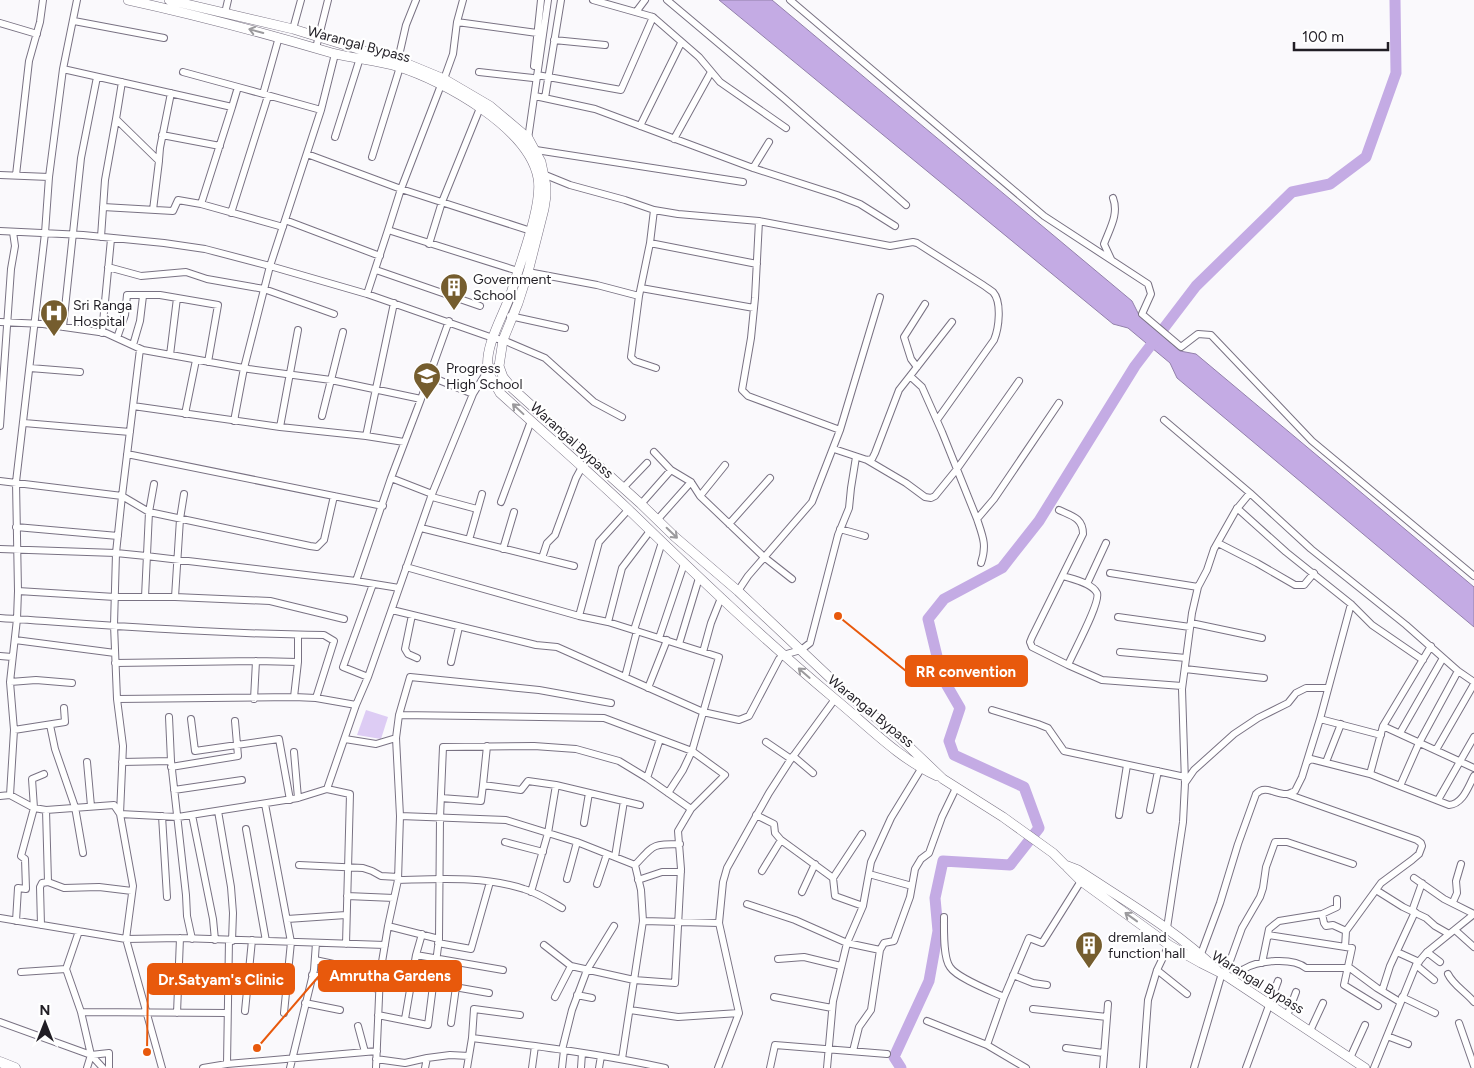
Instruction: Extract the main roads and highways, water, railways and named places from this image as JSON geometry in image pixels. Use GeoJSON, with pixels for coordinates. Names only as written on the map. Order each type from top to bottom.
{"type":"FeatureCollection","features":[{"type":"Feature","properties":{"kind":"highway"},"geometry":{"type":"LineString","coordinates":[[0,1062],[15,1068]]}},
{"type":"Feature","properties":{"kind":"main road","name":"Warangal Bypass"},"geometry":{"type":"LineString","coordinates":[[128,0],[279,37],[335,54],[399,63],[443,82],[516,132],[532,159],[539,179],[538,198],[508,316],[493,338],[490,353],[488,370],[500,393],[722,598],[779,659],[835,698],[882,739],[921,769],[943,779],[1003,817],[1053,853],[1081,881],[1170,945],[1224,974],[1365,1068]]}},
{"type":"Feature","properties":{"kind":"main road"},"geometry":{"type":"LineString","coordinates":[[169,0],[292,29],[399,63]]}},
{"type":"Feature","properties":{"kind":"main road"},"geometry":{"type":"LineString","coordinates":[[443,82],[490,106],[516,132],[528,138],[541,162],[546,186],[544,209],[528,272],[508,316],[499,366],[503,378],[675,536],[738,591],[844,691],[900,738],[943,779]]}},
{"type":"Feature","properties":{"kind":"main road"},"geometry":{"type":"LineString","coordinates":[[1065,865],[1078,870],[1167,928],[1224,974]]}},
{"type":"Feature","properties":{"kind":"waterway"},"geometry":{"type":"LineString","coordinates":[[901,1068],[894,1057],[929,981],[938,931],[935,898],[943,861],[1010,865],[1039,828],[1024,787],[954,755],[949,741],[960,708],[942,677],[928,619],[944,599],[1002,568],[1039,521],[1135,366],[1196,286],[1292,192],[1330,184],[1366,157],[1396,73],[1395,0]]}},
{"type":"Feature","properties":{"kind":"place","name":"Government School"},"geometry":{"type":"Point","coordinates":[454,311]}},
{"type":"Feature","properties":{"kind":"place","name":"Sri Ranga Hospital"},"geometry":{"type":"Point","coordinates":[54,337]}},
{"type":"Feature","properties":{"kind":"place","name":"Progress High School"},"geometry":{"type":"Point","coordinates":[427,400]}},
{"type":"Feature","properties":{"kind":"place","name":"RR convention"},"geometry":{"type":"Point","coordinates":[838,616]}},
{"type":"Feature","properties":{"kind":"place","name":"dremland function hall"},"geometry":{"type":"Point","coordinates":[1089,969]}},
{"type":"Feature","properties":{"kind":"place","name":"Amrutha Gardens"},"geometry":{"type":"Point","coordinates":[257,1048]}},
{"type":"Feature","properties":{"kind":"place","name":"Dr.Satyam's Clinic"},"geometry":{"type":"Point","coordinates":[147,1052]}}]}
